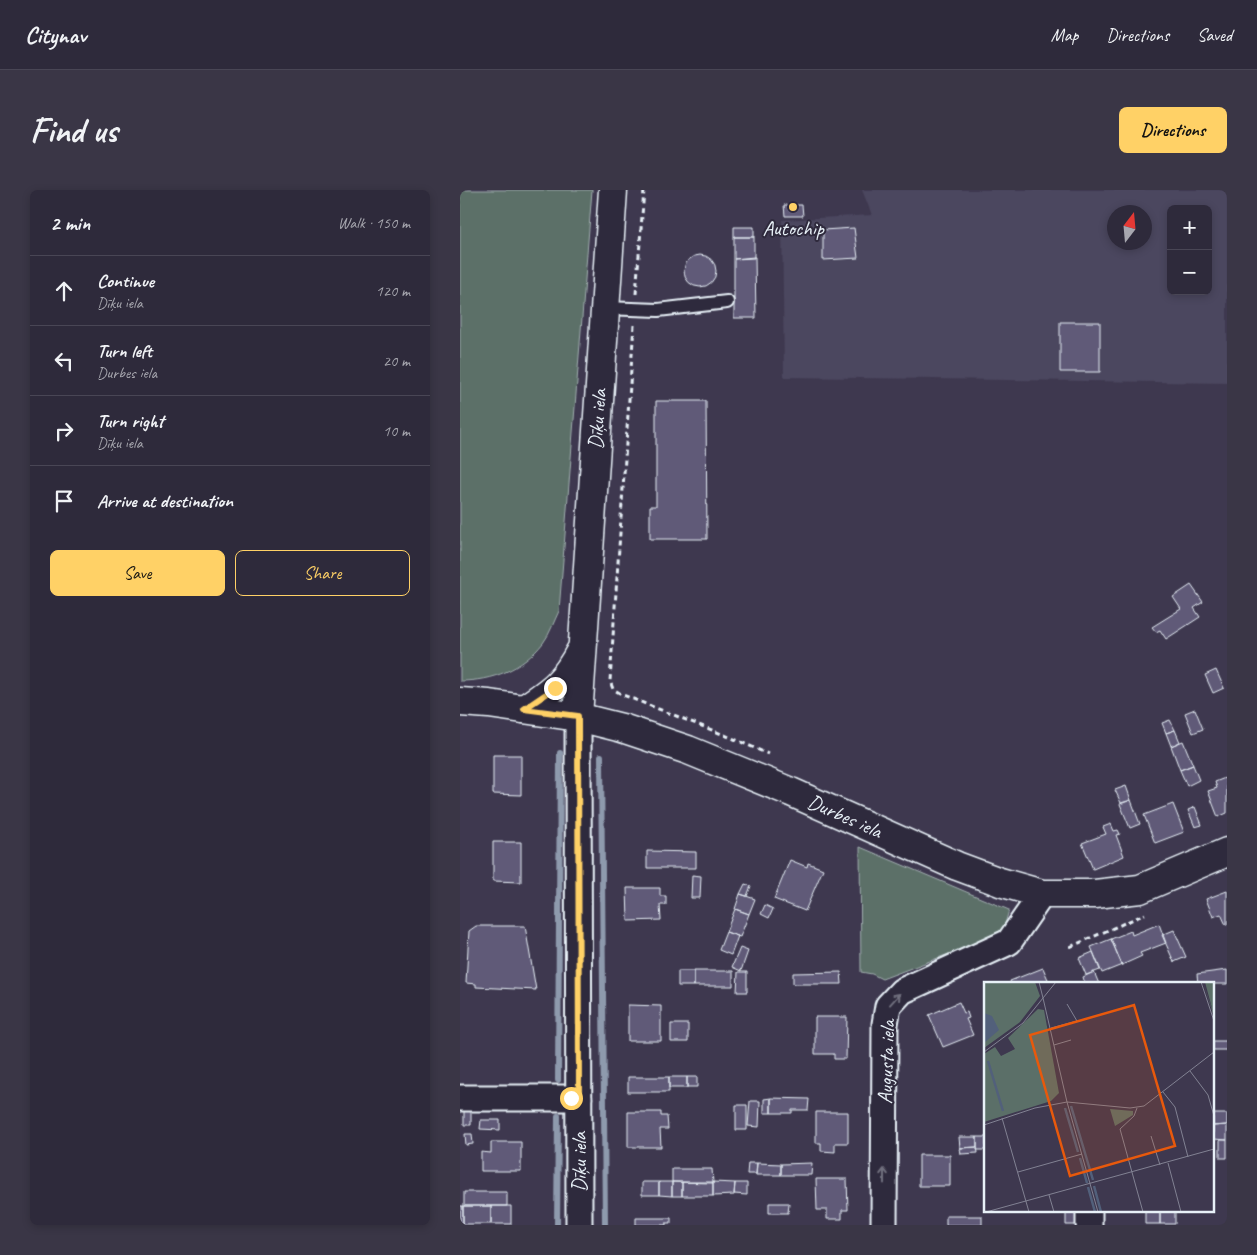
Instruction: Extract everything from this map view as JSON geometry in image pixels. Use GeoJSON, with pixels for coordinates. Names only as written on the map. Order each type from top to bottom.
{"type":"FeatureCollection","features":[{"type":"Feature","properties":{"kind":"main road","name":"Dīķu iela"},"geometry":{"type":"LineString","coordinates":[[578,716],[613,190]]}},
{"type":"Feature","properties":{"kind":"main road","name":"Dīķu iela"},"geometry":{"type":"LineString","coordinates":[[524,709],[555,688],[569,672],[582,649]]}},
{"type":"Feature","properties":{"kind":"main road","name":"Durbes iela"},"geometry":{"type":"LineString","coordinates":[[460,702],[578,716],[622,728],[688,750],[791,792],[957,866],[1000,882],[1042,894],[1095,894],[1140,889],[1227,852]]}},
{"type":"Feature","properties":{"kind":"street","name":"Dīķu iela"},"geometry":{"type":"LineString","coordinates":[[578,716],[579,1225]]}},
{"type":"Feature","properties":{"kind":"street","name":"Augusta iela"},"geometry":{"type":"LineString","coordinates":[[884,1225],[885,1024],[888,1006],[902,991],[1009,942],[1042,894]]}},
{"type":"Feature","properties":{"kind":"street"},"geometry":{"type":"LineString","coordinates":[[460,1098],[579,1098]]}},
{"type":"Feature","properties":{"kind":"street"},"geometry":{"type":"LineString","coordinates":[[1089,1212],[1089,1225]]}},
{"type":"Feature","properties":{"kind":"lane"},"geometry":{"type":"LineString","coordinates":[[605,308],[658,310],[727,302]]}},
{"type":"Feature","properties":{"kind":"path"},"geometry":{"type":"LineString","coordinates":[[644,190],[610,681],[613,689],[623,694],[741,741],[775,758]]}},
{"type":"Feature","properties":{"kind":"shaded area"},"geometry":{"type":"Polygon","coordinates":[[[862,190],[1227,190],[1227,383],[784,377],[782,220],[872,215],[862,190]]]}},
{"type":"Feature","properties":{"kind":"green space"},"geometry":{"type":"Polygon","coordinates":[[[460,190],[592,190],[559,611],[550,632],[535,652],[526,660],[495,676],[460,681],[460,190]]]}},
{"type":"Feature","properties":{"kind":"green space"},"geometry":{"type":"Polygon","coordinates":[[[860,847],[1009,910],[1003,931],[991,938],[882,979],[872,974],[861,972],[860,847]]]}},
{"type":"Feature","properties":{"kind":"building"},"geometry":{"type":"Polygon","coordinates":[[[784,205],[802,205],[803,216],[785,216],[784,205]]]}},
{"type":"Feature","properties":{"kind":"building"},"geometry":{"type":"Polygon","coordinates":[[[734,227],[754,227],[754,237],[734,237],[734,227]]]}},
{"type":"Feature","properties":{"kind":"building"},"geometry":{"type":"Polygon","coordinates":[[[854,228],[858,258],[823,260],[823,230],[854,228]]]}},
{"type":"Feature","properties":{"kind":"building"},"geometry":{"type":"Polygon","coordinates":[[[734,237],[754,237],[754,258],[734,259],[734,237]]]}},
{"type":"Feature","properties":{"kind":"building"},"geometry":{"type":"Polygon","coordinates":[[[700,255],[712,259],[716,271],[712,283],[700,287],[688,283],[684,271],[688,259],[700,255]]]}},
{"type":"Feature","properties":{"kind":"building"},"geometry":{"type":"Polygon","coordinates":[[[755,257],[756,318],[734,318],[734,259],[755,257]]]}},
{"type":"Feature","properties":{"kind":"building"},"geometry":{"type":"Polygon","coordinates":[[[1060,322],[1100,322],[1100,372],[1060,372],[1060,322]]]}},
{"type":"Feature","properties":{"kind":"building"},"geometry":{"type":"Polygon","coordinates":[[[656,401],[706,401],[707,539],[650,539],[650,506],[656,506],[656,401]]]}},
{"type":"Feature","properties":{"kind":"building"},"geometry":{"type":"Polygon","coordinates":[[[1191,585],[1203,602],[1194,608],[1200,617],[1166,639],[1160,630],[1156,632],[1152,627],[1181,609],[1173,597],[1191,585]]]}},
{"type":"Feature","properties":{"kind":"building"},"geometry":{"type":"Polygon","coordinates":[[[1216,670],[1224,688],[1213,693],[1205,675],[1216,670]]]}},
{"type":"Feature","properties":{"kind":"building"},"geometry":{"type":"Polygon","coordinates":[[[1195,709],[1203,729],[1193,733],[1185,713],[1195,709]]]}},
{"type":"Feature","properties":{"kind":"building"},"geometry":{"type":"Polygon","coordinates":[[[1170,720],[1175,730],[1166,733],[1162,723],[1170,720]]]}},
{"type":"Feature","properties":{"kind":"building"},"geometry":{"type":"Polygon","coordinates":[[[1175,730],[1180,742],[1171,746],[1166,733],[1175,730]]]}},
{"type":"Feature","properties":{"kind":"building"},"geometry":{"type":"Polygon","coordinates":[[[1183,741],[1193,765],[1180,770],[1171,746],[1183,741]]]}},
{"type":"Feature","properties":{"kind":"building"},"geometry":{"type":"Polygon","coordinates":[[[493,755],[521,755],[521,795],[493,794],[493,755]]]}},
{"type":"Feature","properties":{"kind":"building"},"geometry":{"type":"Polygon","coordinates":[[[1193,765],[1199,780],[1187,786],[1180,770],[1193,765]]]}},
{"type":"Feature","properties":{"kind":"building"},"geometry":{"type":"Polygon","coordinates":[[[1225,778],[1227,783],[1227,813],[1218,817],[1208,791],[1217,788],[1215,782],[1225,778]]]}},
{"type":"Feature","properties":{"kind":"building"},"geometry":{"type":"Polygon","coordinates":[[[1126,786],[1131,800],[1121,803],[1115,790],[1126,786]]]}},
{"type":"Feature","properties":{"kind":"building"},"geometry":{"type":"Polygon","coordinates":[[[1131,800],[1140,824],[1130,828],[1120,804],[1131,800]]]}},
{"type":"Feature","properties":{"kind":"building"},"geometry":{"type":"Polygon","coordinates":[[[1173,804],[1184,832],[1155,843],[1144,815],[1173,804]]]}},
{"type":"Feature","properties":{"kind":"building"},"geometry":{"type":"Polygon","coordinates":[[[1195,807],[1202,825],[1195,827],[1188,810],[1195,807]]]}},
{"type":"Feature","properties":{"kind":"building"},"geometry":{"type":"Polygon","coordinates":[[[1111,824],[1114,831],[1118,830],[1120,834],[1116,835],[1124,856],[1093,869],[1082,843],[1106,834],[1103,827],[1111,824]]]}},
{"type":"Feature","properties":{"kind":"building"},"geometry":{"type":"Polygon","coordinates":[[[493,842],[521,842],[521,882],[493,881],[493,842]]]}},
{"type":"Feature","properties":{"kind":"building"},"geometry":{"type":"Polygon","coordinates":[[[647,851],[696,852],[696,868],[647,868],[647,851]]]}},
{"type":"Feature","properties":{"kind":"building"},"geometry":{"type":"Polygon","coordinates":[[[790,860],[807,867],[808,863],[823,869],[805,911],[774,899],[790,860]]]}},
{"type":"Feature","properties":{"kind":"building"},"geometry":{"type":"Polygon","coordinates":[[[692,875],[701,876],[700,898],[691,898],[692,875]]]}},
{"type":"Feature","properties":{"kind":"building"},"geometry":{"type":"Polygon","coordinates":[[[745,884],[751,886],[747,896],[740,894],[745,884]]]}},
{"type":"Feature","properties":{"kind":"building"},"geometry":{"type":"Polygon","coordinates":[[[627,888],[660,888],[660,896],[666,896],[666,905],[660,905],[661,920],[628,921],[627,888]]]}},
{"type":"Feature","properties":{"kind":"building"},"geometry":{"type":"Polygon","coordinates":[[[1227,891],[1226,925],[1221,914],[1213,917],[1206,899],[1227,891]]]}},
{"type":"Feature","properties":{"kind":"building"},"geometry":{"type":"Polygon","coordinates":[[[740,894],[755,899],[749,914],[735,909],[740,894]]]}},
{"type":"Feature","properties":{"kind":"building"},"geometry":{"type":"Polygon","coordinates":[[[765,905],[773,909],[769,918],[761,914],[765,905]]]}},
{"type":"Feature","properties":{"kind":"building"},"geometry":{"type":"Polygon","coordinates":[[[735,909],[749,914],[740,937],[726,932],[735,909]]]}},
{"type":"Feature","properties":{"kind":"building"},"geometry":{"type":"Polygon","coordinates":[[[1159,924],[1166,943],[1140,953],[1142,956],[1122,965],[1111,939],[1131,931],[1132,935],[1159,924]]]}},
{"type":"Feature","properties":{"kind":"building"},"geometry":{"type":"Polygon","coordinates":[[[476,926],[525,926],[536,990],[476,987],[476,984],[466,983],[469,931],[476,926]]]}},
{"type":"Feature","properties":{"kind":"building"},"geometry":{"type":"Polygon","coordinates":[[[1174,930],[1186,957],[1174,962],[1162,935],[1174,930]]]}},
{"type":"Feature","properties":{"kind":"building"},"geometry":{"type":"Polygon","coordinates":[[[726,932],[738,936],[731,955],[719,950],[726,932]]]}},
{"type":"Feature","properties":{"kind":"building"},"geometry":{"type":"Polygon","coordinates":[[[1111,939],[1122,965],[1102,973],[1091,947],[1111,939]]]}},
{"type":"Feature","properties":{"kind":"building"},"geometry":{"type":"Polygon","coordinates":[[[740,948],[748,951],[741,971],[732,967],[740,948]]]}},
{"type":"Feature","properties":{"kind":"building"},"geometry":{"type":"Polygon","coordinates":[[[1093,952],[1100,970],[1086,975],[1079,958],[1093,952]]]}},
{"type":"Feature","properties":{"kind":"building"},"geometry":{"type":"Polygon","coordinates":[[[1043,968],[1049,982],[1010,982],[1043,968]]]}},
{"type":"Feature","properties":{"kind":"building"},"geometry":{"type":"Polygon","coordinates":[[[1227,970],[1227,984],[1198,982],[1197,974],[1227,970]]]}},
{"type":"Feature","properties":{"kind":"building"},"geometry":{"type":"Polygon","coordinates":[[[678,971],[694,971],[694,986],[678,986],[678,971]]]}},
{"type":"Feature","properties":{"kind":"building"},"geometry":{"type":"Polygon","coordinates":[[[694,971],[733,971],[733,986],[694,986],[694,971]]]}},
{"type":"Feature","properties":{"kind":"building"},"geometry":{"type":"Polygon","coordinates":[[[738,972],[747,972],[747,992],[737,992],[738,972]]]}},
{"type":"Feature","properties":{"kind":"building"},"geometry":{"type":"Polygon","coordinates":[[[841,972],[842,984],[793,984],[793,973],[841,972]]]}},
{"type":"Feature","properties":{"kind":"building"},"geometry":{"type":"Polygon","coordinates":[[[1094,972],[1098,982],[1084,982],[1083,977],[1094,972]]]}},
{"type":"Feature","properties":{"kind":"building"},"geometry":{"type":"Polygon","coordinates":[[[959,1002],[964,1013],[967,1012],[969,1018],[966,1019],[973,1035],[943,1047],[929,1015],[959,1002]]]}},
{"type":"Feature","properties":{"kind":"building"},"geometry":{"type":"Polygon","coordinates":[[[628,1005],[661,1006],[661,1041],[628,1041],[628,1005]]]}},
{"type":"Feature","properties":{"kind":"building"},"geometry":{"type":"Polygon","coordinates":[[[815,1017],[847,1017],[846,1059],[834,1059],[834,1054],[815,1054],[815,1017]]]}},
{"type":"Feature","properties":{"kind":"building"},"geometry":{"type":"Polygon","coordinates":[[[671,1024],[688,1024],[688,1042],[671,1042],[671,1024]]]}},
{"type":"Feature","properties":{"kind":"building"},"geometry":{"type":"Polygon","coordinates":[[[1214,1041],[1227,1041],[1227,1050],[1214,1050],[1214,1041]]]}},
{"type":"Feature","properties":{"kind":"building"},"geometry":{"type":"Polygon","coordinates":[[[628,1077],[669,1077],[669,1092],[628,1092],[628,1077]]]}},
{"type":"Feature","properties":{"kind":"building"},"geometry":{"type":"Polygon","coordinates":[[[669,1077],[687,1077],[687,1088],[669,1088],[669,1077]]]}},
{"type":"Feature","properties":{"kind":"building"},"geometry":{"type":"Polygon","coordinates":[[[687,1077],[697,1077],[697,1087],[687,1087],[687,1077]]]}},
{"type":"Feature","properties":{"kind":"building"},"geometry":{"type":"Polygon","coordinates":[[[771,1098],[771,1113],[764,1113],[764,1099],[771,1098]]]}},
{"type":"Feature","properties":{"kind":"building"},"geometry":{"type":"Polygon","coordinates":[[[771,1098],[809,1099],[808,1110],[792,1110],[792,1113],[771,1113],[771,1098]]]}},
{"type":"Feature","properties":{"kind":"building"},"geometry":{"type":"Polygon","coordinates":[[[750,1101],[760,1101],[759,1127],[748,1126],[750,1101]]]}},
{"type":"Feature","properties":{"kind":"building"},"geometry":{"type":"Polygon","coordinates":[[[736,1105],[747,1105],[747,1130],[736,1130],[736,1105]]]}},
{"type":"Feature","properties":{"kind":"building"},"geometry":{"type":"Polygon","coordinates":[[[464,1111],[471,1111],[471,1125],[464,1125],[464,1111]]]}},
{"type":"Feature","properties":{"kind":"building"},"geometry":{"type":"Polygon","coordinates":[[[628,1112],[661,1112],[661,1116],[667,1116],[668,1129],[660,1129],[661,1147],[628,1147],[628,1112]]]}},
{"type":"Feature","properties":{"kind":"building"},"geometry":{"type":"Polygon","coordinates":[[[816,1112],[848,1112],[848,1143],[835,1143],[835,1152],[821,1151],[821,1143],[816,1143],[816,1112]]]}},
{"type":"Feature","properties":{"kind":"building"},"geometry":{"type":"Polygon","coordinates":[[[1214,1114],[1227,1114],[1227,1125],[1214,1126],[1214,1114]]]}},
{"type":"Feature","properties":{"kind":"building"},"geometry":{"type":"Polygon","coordinates":[[[481,1120],[500,1120],[500,1130],[480,1129],[481,1120]]]}},
{"type":"Feature","properties":{"kind":"building"},"geometry":{"type":"Polygon","coordinates":[[[1227,1125],[1227,1140],[1214,1139],[1214,1126],[1227,1125]]]}},
{"type":"Feature","properties":{"kind":"building"},"geometry":{"type":"Polygon","coordinates":[[[465,1134],[472,1134],[473,1144],[466,1145],[465,1134]]]}},
{"type":"Feature","properties":{"kind":"building"},"geometry":{"type":"Polygon","coordinates":[[[959,1137],[977,1137],[977,1147],[960,1148],[959,1137]]]}},
{"type":"Feature","properties":{"kind":"building"},"geometry":{"type":"Polygon","coordinates":[[[977,1137],[984,1137],[984,1150],[977,1150],[977,1137]]]}},
{"type":"Feature","properties":{"kind":"building"},"geometry":{"type":"Polygon","coordinates":[[[1220,1140],[1227,1140],[1227,1158],[1220,1158],[1220,1140]]]}},
{"type":"Feature","properties":{"kind":"building"},"geometry":{"type":"Polygon","coordinates":[[[491,1142],[521,1142],[521,1171],[481,1171],[481,1152],[491,1153],[491,1142]]]}},
{"type":"Feature","properties":{"kind":"building"},"geometry":{"type":"Polygon","coordinates":[[[977,1147],[978,1153],[961,1154],[960,1148],[977,1147]]]}},
{"type":"Feature","properties":{"kind":"building"},"geometry":{"type":"Polygon","coordinates":[[[919,1155],[950,1155],[950,1186],[919,1186],[919,1155]]]}},
{"type":"Feature","properties":{"kind":"building"},"geometry":{"type":"Polygon","coordinates":[[[748,1163],[757,1163],[756,1174],[747,1174],[748,1163]]]}},
{"type":"Feature","properties":{"kind":"building"},"geometry":{"type":"Polygon","coordinates":[[[757,1163],[781,1164],[781,1175],[756,1175],[757,1163]]]}},
{"type":"Feature","properties":{"kind":"building"},"geometry":{"type":"Polygon","coordinates":[[[812,1163],[811,1175],[781,1175],[781,1164],[812,1163]]]}},
{"type":"Feature","properties":{"kind":"building"},"geometry":{"type":"Polygon","coordinates":[[[672,1169],[712,1169],[713,1183],[672,1182],[672,1169]]]}},
{"type":"Feature","properties":{"kind":"building"},"geometry":{"type":"Polygon","coordinates":[[[816,1179],[847,1179],[848,1210],[842,1210],[842,1219],[827,1219],[827,1210],[817,1210],[816,1179]]]}},
{"type":"Feature","properties":{"kind":"building"},"geometry":{"type":"Polygon","coordinates":[[[642,1182],[659,1182],[659,1195],[642,1195],[642,1182]]]}},
{"type":"Feature","properties":{"kind":"building"},"geometry":{"type":"Polygon","coordinates":[[[659,1182],[672,1182],[672,1196],[659,1195],[659,1182]]]}},
{"type":"Feature","properties":{"kind":"building"},"geometry":{"type":"Polygon","coordinates":[[[672,1182],[682,1182],[682,1196],[672,1196],[672,1182]]]}},
{"type":"Feature","properties":{"kind":"building"},"geometry":{"type":"Polygon","coordinates":[[[682,1182],[713,1182],[713,1196],[682,1196],[682,1182]]]}},
{"type":"Feature","properties":{"kind":"building"},"geometry":{"type":"Polygon","coordinates":[[[713,1182],[735,1183],[734,1195],[713,1196],[713,1182]]]}},
{"type":"Feature","properties":{"kind":"building"},"geometry":{"type":"Polygon","coordinates":[[[735,1183],[747,1183],[747,1195],[734,1194],[735,1183]]]}},
{"type":"Feature","properties":{"kind":"building"},"geometry":{"type":"Polygon","coordinates":[[[464,1192],[507,1192],[507,1206],[464,1206],[464,1192]]]}},
{"type":"Feature","properties":{"kind":"building"},"geometry":{"type":"Polygon","coordinates":[[[769,1203],[789,1203],[788,1213],[769,1213],[769,1203]]]}},
{"type":"Feature","properties":{"kind":"building"},"geometry":{"type":"Polygon","coordinates":[[[460,1206],[463,1206],[463,1225],[460,1225],[460,1206]]]}},
{"type":"Feature","properties":{"kind":"building"},"geometry":{"type":"Polygon","coordinates":[[[463,1206],[491,1206],[491,1224],[463,1224],[463,1206]]]}},
{"type":"Feature","properties":{"kind":"building"},"geometry":{"type":"Polygon","coordinates":[[[491,1206],[511,1206],[511,1224],[491,1224],[491,1206]]]}},
{"type":"Feature","properties":{"kind":"building"},"geometry":{"type":"Polygon","coordinates":[[[1066,1212],[1079,1212],[1079,1225],[1066,1225],[1066,1212]]]}},
{"type":"Feature","properties":{"kind":"building"},"geometry":{"type":"Polygon","coordinates":[[[1145,1212],[1160,1212],[1160,1224],[1145,1224],[1145,1212]]]}},
{"type":"Feature","properties":{"kind":"building"},"geometry":{"type":"Polygon","coordinates":[[[1160,1212],[1175,1212],[1175,1224],[1160,1224],[1160,1212]]]}},
{"type":"Feature","properties":{"kind":"building"},"geometry":{"type":"Polygon","coordinates":[[[946,1216],[982,1216],[982,1225],[946,1225],[946,1216]]]}},
{"type":"Feature","properties":{"kind":"building"},"geometry":{"type":"Polygon","coordinates":[[[636,1218],[671,1218],[671,1223],[666,1223],[666,1225],[636,1225],[636,1218]]]}},
{"type":"Feature","properties":{"kind":"waterway"},"geometry":{"type":"LineString","coordinates":[[558,1080],[560,753]]}},
{"type":"Feature","properties":{"kind":"waterway"},"geometry":{"type":"LineString","coordinates":[[601,756],[605,1225]]}},
{"type":"Feature","properties":{"kind":"waterway"},"geometry":{"type":"LineString","coordinates":[[557,1225],[558,1116]]}},
{"type":"Feature","properties":{"kind":"place","name":"Autochip"},"geometry":{"type":"Point","coordinates":[793,207]}},
{"type":"Feature","properties":{"kind":"route"},"geometry":{"type":"LineString","coordinates":[[555,688],[524,709],[578,716],[579,1098],[571,1098]]}}]}
